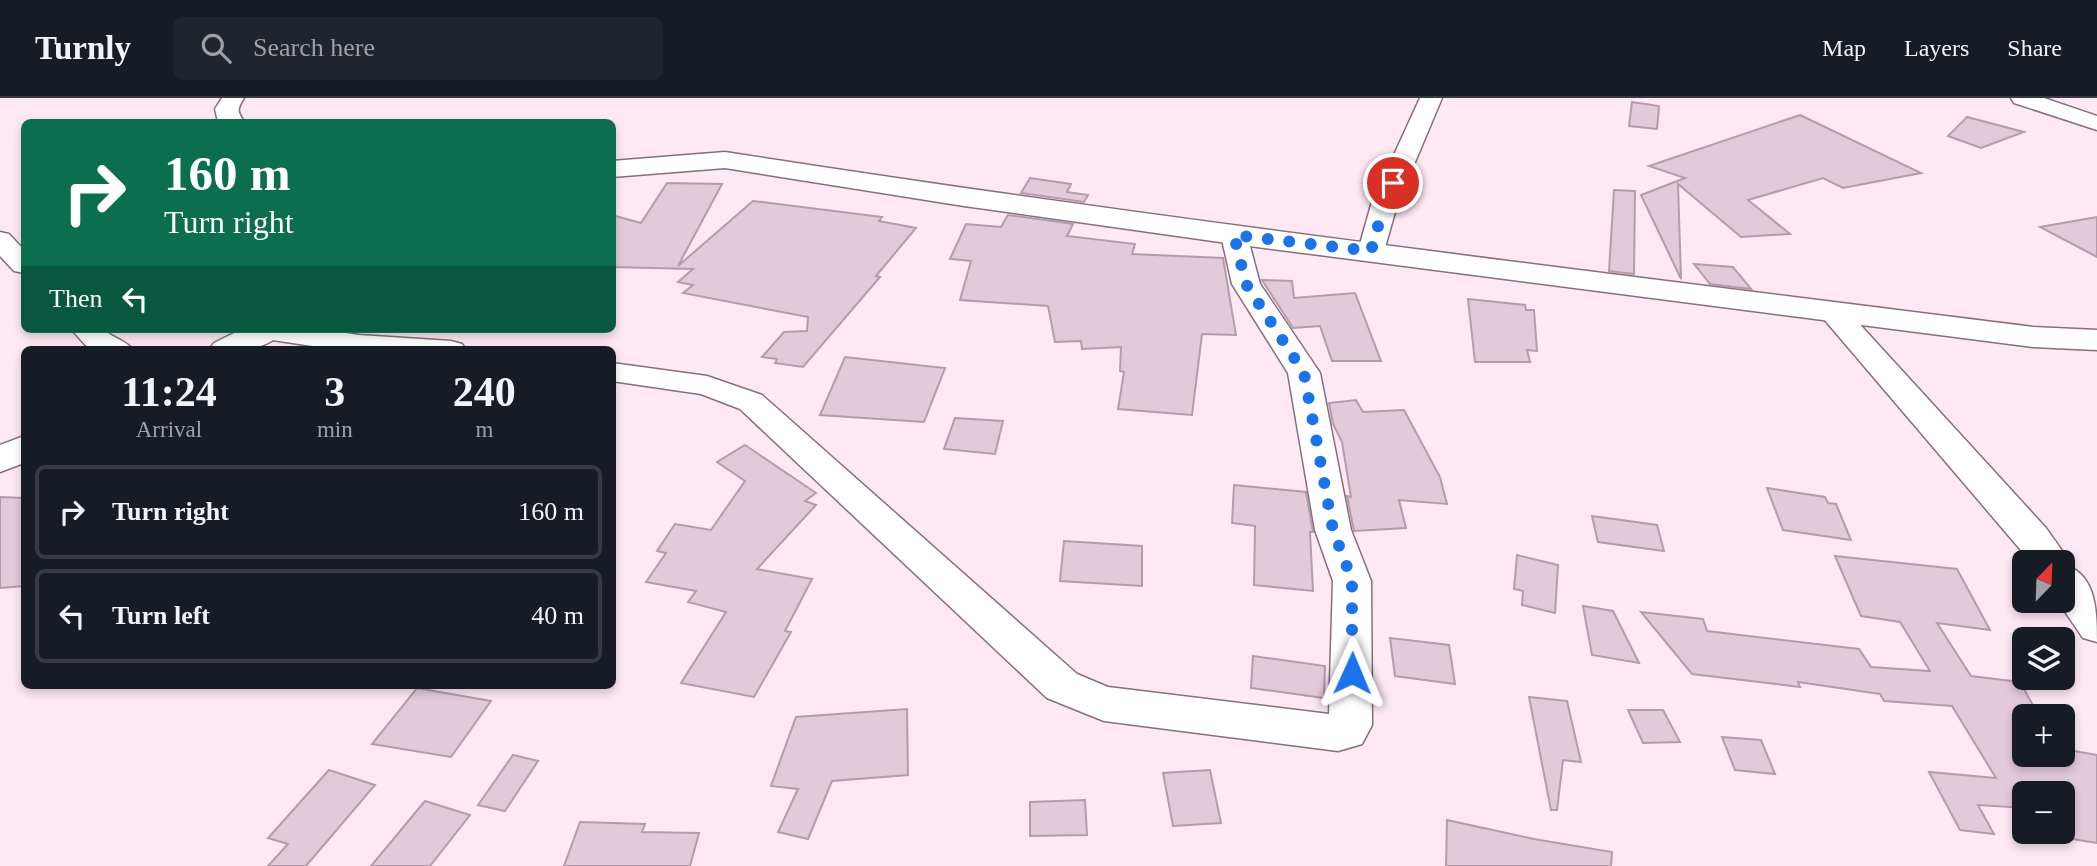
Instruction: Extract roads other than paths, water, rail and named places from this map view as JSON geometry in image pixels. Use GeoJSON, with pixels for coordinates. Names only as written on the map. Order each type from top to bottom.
{"type":"FeatureCollection","features":[{"type":"Feature","properties":{"kind":"street"},"geometry":{"type":"LineString","coordinates":[[229,119],[226,117],[226,109],[233,98]]}},
{"type":"Feature","properties":{"kind":"street"},"geometry":{"type":"LineString","coordinates":[[1371,251],[1384,205],[1431,98]]}},
{"type":"Feature","properties":{"kind":"street"},"geometry":{"type":"LineString","coordinates":[[2022,98],[2097,122]]}},
{"type":"Feature","properties":{"kind":"street"},"geometry":{"type":"LineString","coordinates":[[616,169],[725,160],[964,198],[1234,235],[2034,337],[2097,340]]}},
{"type":"Feature","properties":{"kind":"street"},"geometry":{"type":"LineString","coordinates":[[616,373],[707,385],[751,402],[1062,686],[1083,697],[1104,704],[1338,733],[1346,731],[1350,725],[1352,580],[1333,530],[1304,373],[1246,284],[1234,235]]}},
{"type":"Feature","properties":{"kind":"street"},"geometry":{"type":"LineString","coordinates":[[0,240],[21,262]]}},
{"type":"Feature","properties":{"kind":"street"},"geometry":{"type":"LineString","coordinates":[[1833,312],[2043,550]]}},
{"type":"Feature","properties":{"kind":"street"},"geometry":{"type":"LineString","coordinates":[[90,333],[105,346]]}},
{"type":"Feature","properties":{"kind":"street"},"geometry":{"type":"LineString","coordinates":[[234,346],[261,333]]}},
{"type":"Feature","properties":{"kind":"street"},"geometry":{"type":"LineString","coordinates":[[287,333],[390,346]]}},
{"type":"Feature","properties":{"kind":"street"},"geometry":{"type":"LineString","coordinates":[[0,460],[21,450]]}},
{"type":"Feature","properties":{"kind":"street"},"geometry":{"type":"LineString","coordinates":[[2076,597],[2097,627]]}}]}
